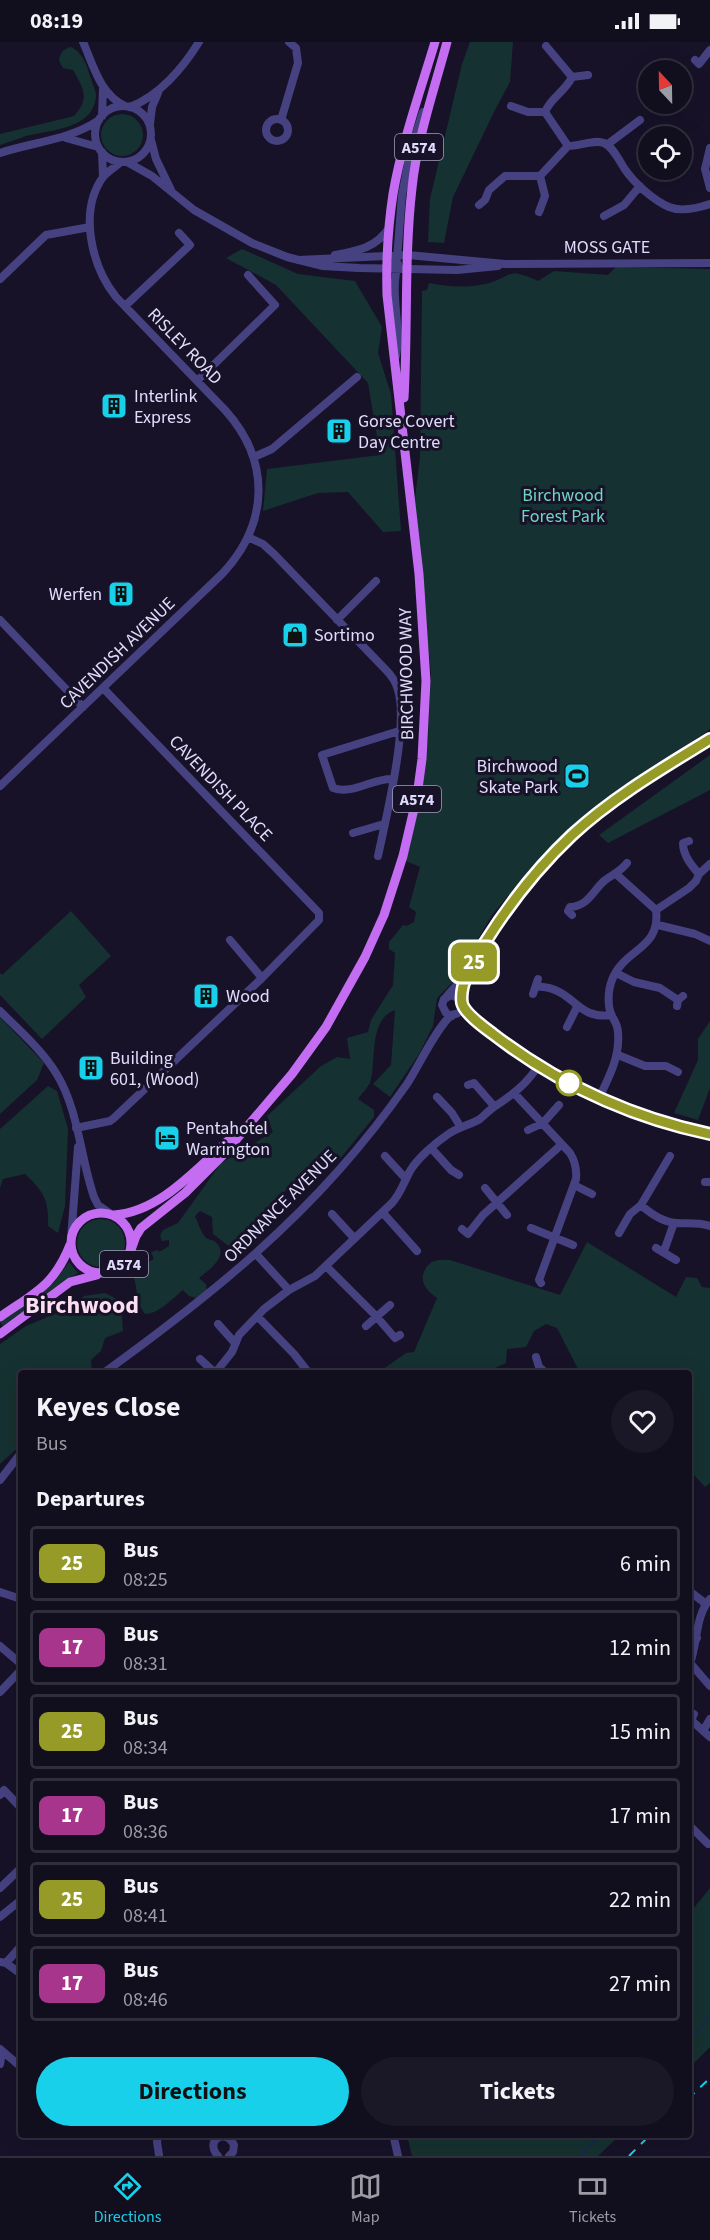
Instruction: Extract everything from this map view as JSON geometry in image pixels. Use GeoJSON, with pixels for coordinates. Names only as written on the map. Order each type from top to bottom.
{"type":"FeatureCollection","features":[{"type":"Feature","properties":{"kind":"main road","name":"BIRCHWOOD WAY"},"geometry":{"type":"LineString","coordinates":[[402,428],[406,351],[397,269],[387,256],[389,228],[399,166],[435,42]]}},
{"type":"Feature","properties":{"kind":"main road","name":"BIRCHWOOD WAY"},"geometry":{"type":"LineString","coordinates":[[131,1250],[141,1228],[201,1177],[223,1155],[307,1054],[346,993],[384,915],[411,827],[422,759],[426,681],[419,574],[393,346],[397,269],[403,256],[419,150],[447,42]]}},
{"type":"Feature","properties":{"kind":"main road","name":"BIRCHWOOD WAY"},"geometry":{"type":"LineString","coordinates":[[112,1215],[135,1212],[158,1201],[247,1125]]}},
{"type":"Feature","properties":{"kind":"main road","name":"A574"},"geometry":{"type":"LineString","coordinates":[[0,1317],[46,1285],[55,1275],[62,1265],[73,1230],[85,1217],[93,1214],[112,1215],[126,1226],[132,1242],[124,1264],[117,1269],[70,1282],[0,1334]]}},
{"type":"Feature","properties":{"kind":"main road","name":"A574"},"geometry":{"type":"LineString","coordinates":[[70,1242],[77,1262],[84,1269],[102,1274]]}},
{"type":"Feature","properties":{"kind":"street"},"geometry":{"type":"LineString","coordinates":[[83,42],[103,89],[112,99],[143,114],[150,127]]}},
{"type":"Feature","properties":{"kind":"street"},"geometry":{"type":"LineString","coordinates":[[0,153],[30,143],[63,137],[85,129],[109,110],[128,107],[146,100],[175,75],[200,42]]}},
{"type":"Feature","properties":{"kind":"street"},"geometry":{"type":"LineString","coordinates":[[281,120],[298,63],[296,48],[289,42]]}},
{"type":"Feature","properties":{"kind":"street"},"geometry":{"type":"LineString","coordinates":[[546,46],[572,77]]}},
{"type":"Feature","properties":{"kind":"street"},"geometry":{"type":"LineString","coordinates":[[695,60],[699,64],[710,50]]}},
{"type":"Feature","properties":{"kind":"street"},"geometry":{"type":"LineString","coordinates":[[572,77],[588,75]]}},
{"type":"Feature","properties":{"kind":"street"},"geometry":{"type":"LineString","coordinates":[[545,112],[549,102],[567,88],[572,77]]}},
{"type":"Feature","properties":{"kind":"street"},"geometry":{"type":"LineString","coordinates":[[100,150],[96,129],[101,118],[103,89]]}},
{"type":"Feature","properties":{"kind":"street"},"geometry":{"type":"LineString","coordinates":[[160,89],[152,107],[151,138],[156,159],[172,191]]}},
{"type":"Feature","properties":{"kind":"street"},"geometry":{"type":"LineString","coordinates":[[511,106],[528,112],[545,112]]}},
{"type":"Feature","properties":{"kind":"street"},"geometry":{"type":"LineString","coordinates":[[545,112],[568,146]]}},
{"type":"Feature","properties":{"kind":"street"},"geometry":{"type":"LineString","coordinates":[[608,144],[640,120]]}},
{"type":"Feature","properties":{"kind":"street"},"geometry":{"type":"LineString","coordinates":[[63,137],[82,141],[100,150],[107,157],[124,162]]}},
{"type":"Feature","properties":{"kind":"street"},"geometry":{"type":"LineString","coordinates":[[103,177],[124,162],[143,154],[151,138]]}},
{"type":"Feature","properties":{"kind":"street"},"geometry":{"type":"LineString","coordinates":[[479,205],[485,200],[489,190],[505,176],[540,176],[568,146],[600,141],[608,144],[640,186],[670,208],[696,208],[710,204]]}},
{"type":"Feature","properties":{"kind":"street"},"geometry":{"type":"LineString","coordinates":[[710,148],[705,169],[710,188]]}},
{"type":"Feature","properties":{"kind":"street","name":"RISLEY ROAD"},"geometry":{"type":"LineString","coordinates":[[100,150],[103,177],[94,197],[90,227],[93,250],[100,271],[111,290],[125,306],[234,420],[254,457],[257,470],[258,500],[248,537]]}},
{"type":"Feature","properties":{"kind":"street","name":"MOSS GATE"},"geometry":{"type":"LineString","coordinates":[[124,162],[172,191],[195,210],[252,243],[276,254],[298,260],[323,266],[397,269],[470,270],[505,264]]}},
{"type":"Feature","properties":{"kind":"street"},"geometry":{"type":"LineString","coordinates":[[539,212],[545,196],[540,176]]}},
{"type":"Feature","properties":{"kind":"street"},"geometry":{"type":"LineString","coordinates":[[604,216],[624,205],[640,186]]}},
{"type":"Feature","properties":{"kind":"street"},"geometry":{"type":"LineString","coordinates":[[0,279],[46,235],[90,227]]}},
{"type":"Feature","properties":{"kind":"street"},"geometry":{"type":"LineString","coordinates":[[298,260],[316,259],[368,247],[389,228]]}},
{"type":"Feature","properties":{"kind":"street"},"geometry":{"type":"LineString","coordinates":[[125,306],[190,245],[179,233]]}},
{"type":"Feature","properties":{"kind":"street"},"geometry":{"type":"LineString","coordinates":[[397,269],[393,266],[403,256]]}},
{"type":"Feature","properties":{"kind":"street","name":"MOSS GATE"},"geometry":{"type":"LineString","coordinates":[[316,259],[403,256],[505,264],[710,262]]}},
{"type":"Feature","properties":{"kind":"street"},"geometry":{"type":"LineString","coordinates":[[197,381],[275,305],[248,275]]}},
{"type":"Feature","properties":{"kind":"street"},"geometry":{"type":"LineString","coordinates":[[254,457],[272,449],[357,377]]}},
{"type":"Feature","properties":{"kind":"street"},"geometry":{"type":"LineString","coordinates":[[248,537],[269,549],[392,677],[400,697],[399,731],[393,779],[378,856]]}},
{"type":"Feature","properties":{"kind":"street","name":"CAVENDISH AVENUE"},"geometry":{"type":"LineString","coordinates":[[0,786],[223,573],[235,559],[248,537]]}},
{"type":"Feature","properties":{"kind":"street"},"geometry":{"type":"LineString","coordinates":[[337,620],[376,581]]}},
{"type":"Feature","properties":{"kind":"street"},"geometry":{"type":"LineString","coordinates":[[0,620],[83,707]]}},
{"type":"Feature","properties":{"kind":"street","name":"CAVENDISH PLACE"},"geometry":{"type":"LineString","coordinates":[[103,688],[317,909],[319,920],[262,978]]}},
{"type":"Feature","properties":{"kind":"street"},"geometry":{"type":"LineString","coordinates":[[393,779],[343,791],[333,788],[322,755],[399,731]]}},
{"type":"Feature","properties":{"kind":"street"},"geometry":{"type":"LineString","coordinates":[[474,1020],[446,1013],[442,1008],[443,1002],[468,972],[508,906],[572,835],[601,811],[710,739]]}},
{"type":"Feature","properties":{"kind":"street"},"geometry":{"type":"LineString","coordinates":[[353,833],[384,824]]}},
{"type":"Feature","properties":{"kind":"street"},"geometry":{"type":"LineString","coordinates":[[688,841],[683,843],[683,848],[699,873]]}},
{"type":"Feature","properties":{"kind":"street"},"geometry":{"type":"LineString","coordinates":[[572,915],[568,911],[570,907],[584,903],[591,898],[603,882],[627,863]]}},
{"type":"Feature","properties":{"kind":"street"},"geometry":{"type":"LineString","coordinates":[[656,910],[689,888],[696,881],[699,873],[710,864]]}},
{"type":"Feature","properties":{"kind":"street"},"geometry":{"type":"LineString","coordinates":[[599,1098],[618,1055],[617,1023],[611,1015],[609,993],[621,965],[652,936],[658,925],[656,910],[616,874]]}},
{"type":"Feature","properties":{"kind":"street"},"geometry":{"type":"LineString","coordinates":[[658,925],[695,934],[710,941]]}},
{"type":"Feature","properties":{"kind":"street"},"geometry":{"type":"LineString","coordinates":[[76,1128],[114,1119],[262,978],[230,940]]}},
{"type":"Feature","properties":{"kind":"street"},"geometry":{"type":"LineString","coordinates":[[453,1015],[460,1012],[462,990],[468,972]]}},
{"type":"Feature","properties":{"kind":"street"},"geometry":{"type":"LineString","coordinates":[[616,973],[634,982],[660,987],[674,995],[679,1001]]}},
{"type":"Feature","properties":{"kind":"street"},"geometry":{"type":"LineString","coordinates":[[536,986],[555,990],[578,1007],[602,1016],[611,1015]]}},
{"type":"Feature","properties":{"kind":"street"},"geometry":{"type":"LineString","coordinates":[[446,997],[455,996],[474,1020],[538,1066],[599,1098],[655,1121],[710,1134]]}},
{"type":"Feature","properties":{"kind":"street"},"geometry":{"type":"LineString","coordinates":[[567,1027],[578,1007]]}},
{"type":"Feature","properties":{"kind":"street","name":"ORDNANCE AVENUE"},"geometry":{"type":"LineString","coordinates":[[440,1029],[442,1008]]}},
{"type":"Feature","properties":{"kind":"street"},"geometry":{"type":"LineString","coordinates":[[0,1011],[56,1072],[66,1093],[94,1197],[98,1204],[112,1215]]}},
{"type":"Feature","properties":{"kind":"street","name":"ORDNANCE AVENUE"},"geometry":{"type":"LineString","coordinates":[[108,1370],[188,1312],[256,1254],[317,1194],[364,1141],[408,1082],[440,1029],[453,1015]]}},
{"type":"Feature","properties":{"kind":"street"},"geometry":{"type":"LineString","coordinates":[[618,1055],[645,1066],[666,1066],[678,1072]]}},
{"type":"Feature","properties":{"kind":"street"},"geometry":{"type":"LineString","coordinates":[[217,1370],[232,1352],[239,1335],[258,1317],[289,1290],[315,1276],[383,1213],[401,1192],[411,1169],[445,1136],[460,1126],[478,1120],[514,1093],[531,1077],[538,1066]]}},
{"type":"Feature","properties":{"kind":"street"},"geometry":{"type":"LineString","coordinates":[[468,1085],[474,1083],[494,1106]]}},
{"type":"Feature","properties":{"kind":"street"},"geometry":{"type":"LineString","coordinates":[[514,1093],[575,1160],[577,1171],[539,1280],[542,1283]]}},
{"type":"Feature","properties":{"kind":"street"},"geometry":{"type":"LineString","coordinates":[[437,1097],[452,1113],[460,1126]]}},
{"type":"Feature","properties":{"kind":"street"},"geometry":{"type":"LineString","coordinates":[[528,1130],[543,1123],[559,1105]]}},
{"type":"Feature","properties":{"kind":"street"},"geometry":{"type":"LineString","coordinates":[[70,1242],[79,1143]]}},
{"type":"Feature","properties":{"kind":"street"},"geometry":{"type":"LineString","coordinates":[[462,1229],[468,1234],[483,1215],[561,1145]]}},
{"type":"Feature","properties":{"kind":"street"},"geometry":{"type":"LineString","coordinates":[[432,1149],[451,1170],[459,1175]]}},
{"type":"Feature","properties":{"kind":"street"},"geometry":{"type":"LineString","coordinates":[[385,1156],[406,1179]]}},
{"type":"Feature","properties":{"kind":"street"},"geometry":{"type":"LineString","coordinates":[[619,1233],[630,1214],[641,1205],[670,1156]]}},
{"type":"Feature","properties":{"kind":"street"},"geometry":{"type":"LineString","coordinates":[[574,1185],[592,1194]]}},
{"type":"Feature","properties":{"kind":"street"},"geometry":{"type":"LineString","coordinates":[[485,1188],[507,1215]]}},
{"type":"Feature","properties":{"kind":"street"},"geometry":{"type":"LineString","coordinates":[[641,1205],[662,1220],[710,1226]]}},
{"type":"Feature","properties":{"kind":"street"},"geometry":{"type":"LineString","coordinates":[[383,1213],[418,1252]]}},
{"type":"Feature","properties":{"kind":"street"},"geometry":{"type":"LineString","coordinates":[[332,1214],[354,1238]]}},
{"type":"Feature","properties":{"kind":"street"},"geometry":{"type":"LineString","coordinates":[[674,1223],[660,1250],[676,1260]]}},
{"type":"Feature","properties":{"kind":"street"},"geometry":{"type":"LineString","coordinates":[[531,1228],[573,1245]]}},
{"type":"Feature","properties":{"kind":"street"},"geometry":{"type":"LineString","coordinates":[[256,1254],[289,1290]]}},
{"type":"Feature","properties":{"kind":"street"},"geometry":{"type":"LineString","coordinates":[[326,1266],[395,1338],[400,1335]]}},
{"type":"Feature","properties":{"kind":"street"},"geometry":{"type":"LineString","coordinates":[[366,1326],[390,1305]]}},
{"type":"Feature","properties":{"kind":"street"},"geometry":{"type":"LineString","coordinates":[[258,1317],[306,1370]]}},
{"type":"Feature","properties":{"kind":"street"},"geometry":{"type":"LineString","coordinates":[[218,1324],[235,1343]]}},
{"type":"Feature","properties":{"kind":"street"},"geometry":{"type":"LineString","coordinates":[[537,1355],[539,1367],[543,1370]]}},
{"type":"Feature","properties":{"kind":"street"},"geometry":{"type":"LineString","coordinates":[[201,1359],[213,1370]]}},
{"type":"Feature","properties":{"kind":"street"},"geometry":{"type":"LineString","coordinates":[[0,1480],[18,1457]]}},
{"type":"Feature","properties":{"kind":"street"},"geometry":{"type":"LineString","coordinates":[[0,1592],[18,1598]]}},
{"type":"Feature","properties":{"kind":"street"},"geometry":{"type":"LineString","coordinates":[[692,1592],[708,1601],[700,1615],[696,1649],[692,1659]]}},
{"type":"Feature","properties":{"kind":"street"},"geometry":{"type":"LineString","coordinates":[[692,1644],[697,1637]]}},
{"type":"Feature","properties":{"kind":"street"},"geometry":{"type":"LineString","coordinates":[[0,1646],[18,1661]]}},
{"type":"Feature","properties":{"kind":"street"},"geometry":{"type":"LineString","coordinates":[[0,1692],[18,1668]]}},
{"type":"Feature","properties":{"kind":"street"},"geometry":{"type":"LineString","coordinates":[[692,1669],[710,1686]]}},
{"type":"Feature","properties":{"kind":"street"},"geometry":{"type":"LineString","coordinates":[[692,1718],[694,1714]]}},
{"type":"Feature","properties":{"kind":"street"},"geometry":{"type":"LineString","coordinates":[[703,1731],[710,1719]]}},
{"type":"Feature","properties":{"kind":"street"},"geometry":{"type":"LineString","coordinates":[[692,1721],[710,1737]]}},
{"type":"Feature","properties":{"kind":"street"},"geometry":{"type":"LineString","coordinates":[[0,1795],[4,1790],[18,1805]]}},
{"type":"Feature","properties":{"kind":"street"},"geometry":{"type":"LineString","coordinates":[[692,1829],[707,1846]]}},
{"type":"Feature","properties":{"kind":"street"},"geometry":{"type":"LineString","coordinates":[[0,1888],[18,1871]]}},
{"type":"Feature","properties":{"kind":"street"},"geometry":{"type":"LineString","coordinates":[[1,1915],[18,1902]]}},
{"type":"Feature","properties":{"kind":"street"},"geometry":{"type":"LineString","coordinates":[[18,1949],[3,1963],[18,1972]]}},
{"type":"Feature","properties":{"kind":"street"},"geometry":{"type":"LineString","coordinates":[[0,2064],[1,2050],[18,2064]]}},
{"type":"Feature","properties":{"kind":"street"},"geometry":{"type":"LineString","coordinates":[[158,2138],[158,2156]]}},
{"type":"Feature","properties":{"kind":"street"},"geometry":{"type":"LineString","coordinates":[[218,2138],[214,2141],[214,2151],[218,2156]]}},
{"type":"Feature","properties":{"kind":"street"},"geometry":{"type":"LineString","coordinates":[[229,2138],[234,2145],[233,2152],[229,2156]]}},
{"type":"Feature","properties":{"kind":"street"},"geometry":{"type":"LineString","coordinates":[[394,2138],[398,2156]]}},
{"type":"Feature","properties":{"kind":"green space"},"geometry":{"type":"Polygon","coordinates":[[[470,42],[513,42],[510,82],[453,197],[444,243],[428,242],[430,199],[462,64],[470,42]]]}},
{"type":"Feature","properties":{"kind":"green space"},"geometry":{"type":"Polygon","coordinates":[[[71,47],[84,59],[96,92],[94,106],[80,121],[70,126],[26,136],[0,145],[0,134],[74,116],[79,110],[84,99],[80,83],[73,70],[63,68],[59,61],[62,52],[71,47]]]}},
{"type":"Feature","properties":{"kind":"green space"},"geometry":{"type":"Polygon","coordinates":[[[122,114],[130,115],[137,120],[142,127],[142,143],[137,150],[130,155],[122,156],[114,155],[107,150],[102,143],[101,135],[102,127],[107,120],[114,115],[122,114]]]}},
{"type":"Feature","properties":{"kind":"green space"},"geometry":{"type":"Polygon","coordinates":[[[242,249],[298,274],[355,281],[382,327],[378,353],[391,394],[401,531],[383,532],[348,492],[318,493],[263,511],[267,469],[380,455],[368,383],[276,285],[226,258],[242,249]]]}},
{"type":"Feature","properties":{"kind":"green space","name":"Birchwood Forest Park"},"geometry":{"type":"Polygon","coordinates":[[[616,267],[710,269],[710,729],[584,817],[553,845],[503,902],[492,915],[453,982],[437,998],[433,1026],[419,1054],[390,1097],[373,1084],[391,1065],[395,1010],[387,1015],[377,1031],[370,1082],[358,1099],[374,1110],[374,1117],[339,1160],[325,1151],[319,1158],[326,1168],[319,1175],[316,1175],[309,1167],[295,1180],[257,1222],[261,1236],[259,1240],[250,1245],[241,1237],[230,1247],[213,1234],[212,1217],[200,1211],[195,1216],[201,1230],[206,1238],[219,1246],[221,1251],[217,1261],[199,1278],[206,1284],[207,1291],[196,1298],[189,1296],[183,1290],[161,1309],[145,1314],[139,1305],[133,1270],[154,1259],[151,1252],[158,1250],[159,1252],[169,1246],[169,1240],[162,1241],[160,1235],[163,1230],[178,1223],[221,1163],[273,1132],[267,1116],[321,1066],[337,1057],[350,1059],[347,1038],[368,1032],[371,1020],[393,985],[395,953],[389,949],[389,942],[403,925],[407,926],[414,922],[416,912],[409,907],[420,867],[406,861],[417,810],[428,737],[431,674],[414,507],[420,457],[422,291],[427,290],[429,283],[471,286],[485,284],[510,274],[520,274],[538,281],[554,271],[608,275],[616,267]]]}},
{"type":"Feature","properties":{"kind":"green space"},"geometry":{"type":"Polygon","coordinates":[[[710,755],[710,790],[608,843],[599,835],[710,755]]]}},
{"type":"Feature","properties":{"kind":"green space"},"geometry":{"type":"Polygon","coordinates":[[[71,911],[111,956],[79,985],[86,997],[42,1039],[0,995],[0,973],[2,975],[71,911]]]}},
{"type":"Feature","properties":{"kind":"green space"},"geometry":{"type":"Polygon","coordinates":[[[0,1017],[44,1063],[37,1080],[0,1114],[0,1017]]]}},
{"type":"Feature","properties":{"kind":"green space"},"geometry":{"type":"Polygon","coordinates":[[[710,1021],[710,1088],[698,1120],[674,1113],[698,1060],[698,1039],[710,1021]]]}},
{"type":"Feature","properties":{"kind":"green space"},"geometry":{"type":"Polygon","coordinates":[[[48,1086],[57,1091],[68,1129],[65,1206],[58,1233],[48,1226],[48,1209],[44,1197],[25,1174],[3,1179],[0,1188],[0,1129],[48,1086]]]}},
{"type":"Feature","properties":{"kind":"green space"},"geometry":{"type":"Polygon","coordinates":[[[101,1219],[118,1226],[125,1243],[118,1260],[101,1267],[84,1260],[77,1243],[84,1226],[101,1219]]]}},
{"type":"Feature","properties":{"kind":"green space"},"geometry":{"type":"Polygon","coordinates":[[[587,1242],[676,1297],[686,1277],[697,1278],[702,1287],[710,1288],[710,1483],[705,1487],[694,1475],[692,1477],[692,1370],[578,1370],[557,1328],[546,1324],[534,1331],[526,1347],[507,1349],[506,1363],[490,1370],[382,1370],[406,1353],[414,1352],[437,1298],[427,1290],[423,1283],[423,1274],[432,1262],[450,1260],[560,1295],[587,1242]]]}},
{"type":"Feature","properties":{"kind":"green space"},"geometry":{"type":"Polygon","coordinates":[[[69,1262],[78,1273],[3,1326],[0,1322],[54,1282],[69,1262]]]}},
{"type":"Feature","properties":{"kind":"green space"},"geometry":{"type":"Polygon","coordinates":[[[105,1293],[121,1301],[123,1331],[105,1338],[101,1351],[91,1360],[92,1370],[18,1370],[18,1448],[0,1464],[0,1344],[26,1326],[67,1309],[84,1296],[105,1293]]]}},
{"type":"Feature","properties":{"kind":"green space"},"geometry":{"type":"Polygon","coordinates":[[[710,1888],[710,2047],[692,2065],[692,1910],[710,1888]]]}},
{"type":"Feature","properties":{"kind":"green space"},"geometry":{"type":"Polygon","coordinates":[[[408,2138],[617,2138],[598,2156],[412,2156],[408,2138]]]}},
{"type":"Feature","properties":{"kind":"waterway"},"geometry":{"type":"LineString","coordinates":[[692,2036],[710,2016]]}},
{"type":"Feature","properties":{"kind":"waterway"},"geometry":{"type":"LineString","coordinates":[[580,2156],[596,2138]]}},
{"type":"Feature","properties":{"kind":"railway"},"geometry":{"type":"LineString","coordinates":[[692,2095],[710,2078]]}},
{"type":"Feature","properties":{"kind":"railway"},"geometry":{"type":"LineString","coordinates":[[629,2156],[647,2138]]}},
{"type":"Feature","properties":{"kind":"bus line","name":"25"},"geometry":{"type":"LineString","coordinates":[[710,739],[633,788],[572,835],[508,906],[468,972],[462,990],[462,1006],[474,1020],[560,1079],[655,1121],[710,1134]]}},
{"type":"Feature","properties":{"kind":"place","name":"Interlink Express"},"geometry":{"type":"Point","coordinates":[114,406]}},
{"type":"Feature","properties":{"kind":"place","name":"Gorse Covert Day Centre"},"geometry":{"type":"Point","coordinates":[339,431]}},
{"type":"Feature","properties":{"kind":"place","name":"Werfen"},"geometry":{"type":"Point","coordinates":[121,594]}},
{"type":"Feature","properties":{"kind":"place","name":"Sortimo"},"geometry":{"type":"Point","coordinates":[295,635]}},
{"type":"Feature","properties":{"kind":"place","name":"Birchwood Skate Park"},"geometry":{"type":"Point","coordinates":[577,776]}},
{"type":"Feature","properties":{"kind":"place","name":"Wood"},"geometry":{"type":"Point","coordinates":[206,996]}},
{"type":"Feature","properties":{"kind":"place","name":"Building 601, (Wood)"},"geometry":{"type":"Point","coordinates":[91,1068]}},
{"type":"Feature","properties":{"kind":"place","name":"Pentahotel Warrington"},"geometry":{"type":"Point","coordinates":[167,1138]}},
{"type":"Feature","properties":{"kind":"district","name":"Birchwood"},"geometry":{"type":"Point","coordinates":[82,1305]}}]}
